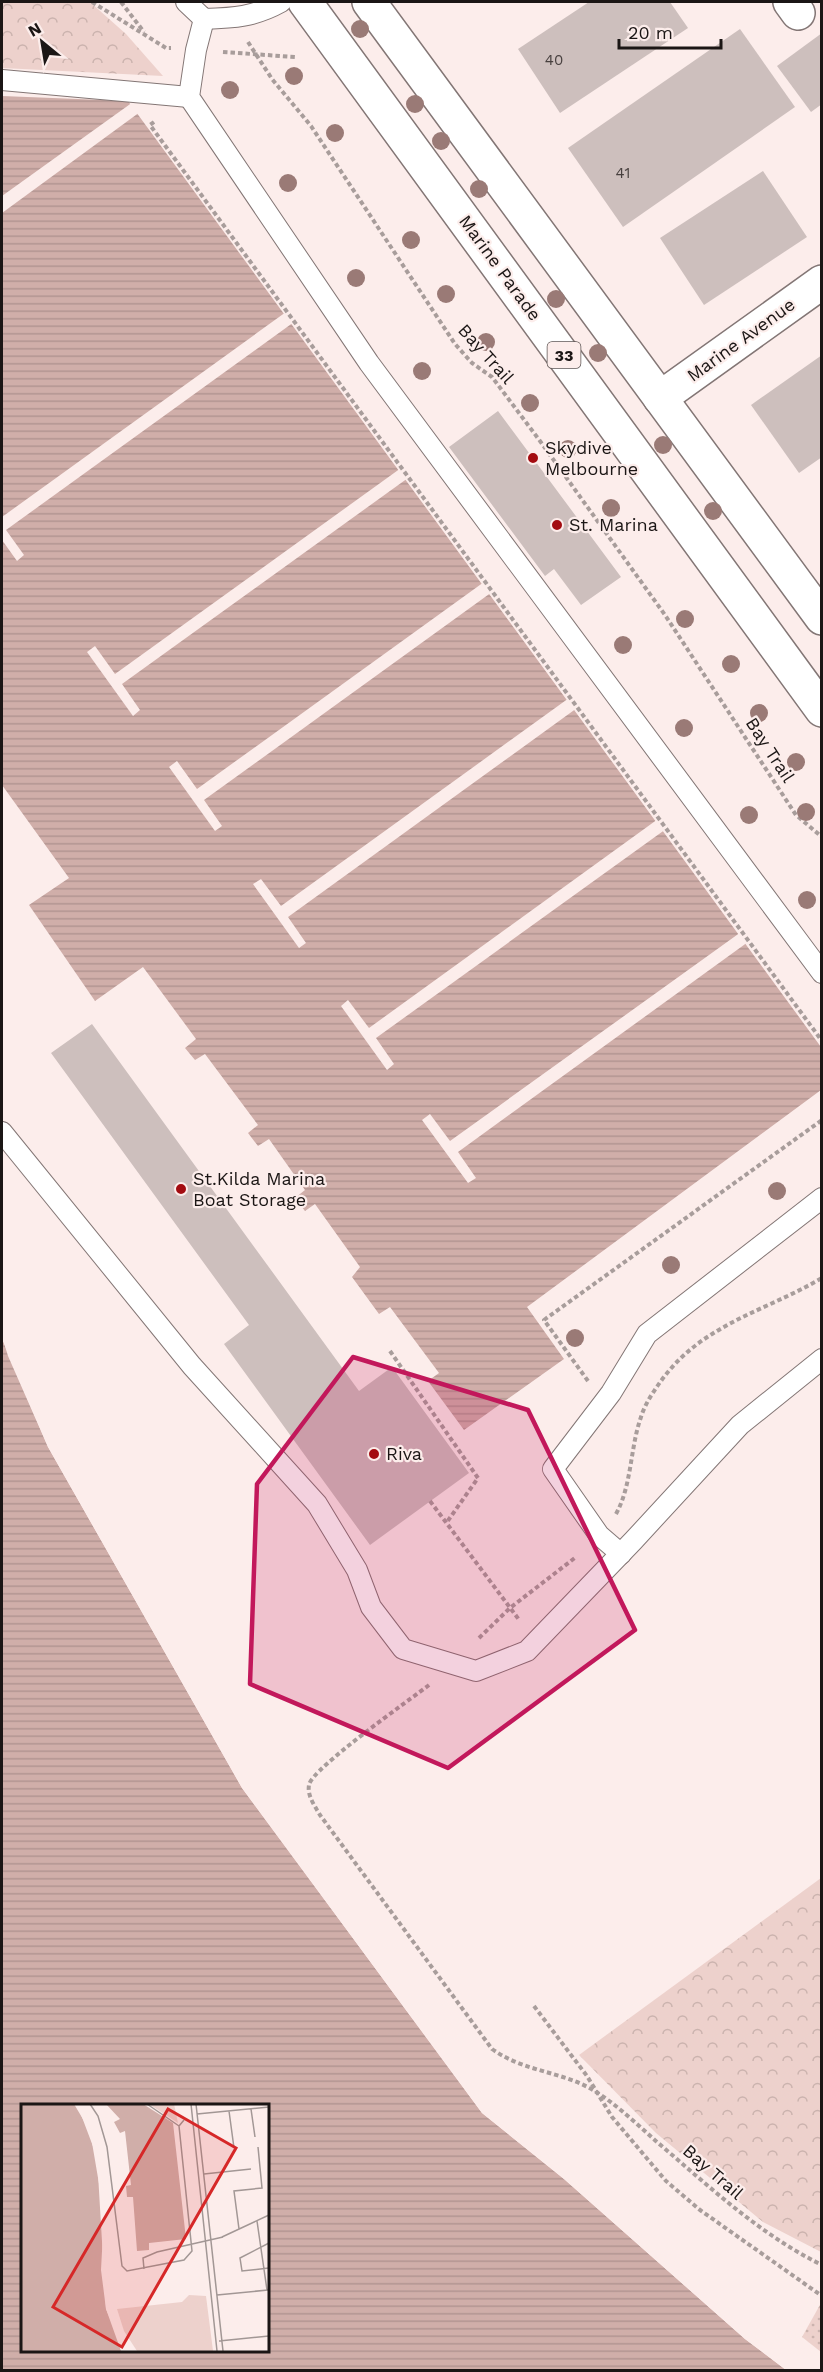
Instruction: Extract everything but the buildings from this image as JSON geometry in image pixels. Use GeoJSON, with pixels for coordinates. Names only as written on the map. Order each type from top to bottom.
{"type":"FeatureCollection","features":[{"type":"Feature","properties":{"kind":"main road","name":"Marine Parade"},"geometry":{"type":"LineString","coordinates":[[305,2],[822,710]]}},
{"type":"Feature","properties":{"kind":"main road"},"geometry":{"type":"LineString","coordinates":[[369,2],[822,618]]}},
{"type":"Feature","properties":{"kind":"main road","name":"Marine Avenue"},"geometry":{"type":"LineString","coordinates":[[660,398],[822,282]]}},
{"type":"Feature","properties":{"kind":"lane"},"geometry":{"type":"LineString","coordinates":[[186,2],[204,19],[234,18],[262,13],[281,2]]}},
{"type":"Feature","properties":{"kind":"lane"},"geometry":{"type":"LineString","coordinates":[[204,19],[196,50],[189,97],[369,363],[822,973]]}},
{"type":"Feature","properties":{"kind":"lane"},"geometry":{"type":"LineString","coordinates":[[2,81],[189,97]]}},
{"type":"Feature","properties":{"kind":"lane"},"geometry":{"type":"LineString","coordinates":[[2,1132],[192,1366],[317,1504],[357,1570],[371,1607],[403,1649],[476,1671],[527,1650],[621,1554],[740,1425],[822,1359]]}},
{"type":"Feature","properties":{"kind":"lane"},"geometry":{"type":"LineString","coordinates":[[621,1554],[599,1535],[553,1469],[603,1403],[647,1334],[822,1198]]}},
{"type":"Feature","properties":{"kind":"path"},"geometry":{"type":"LineString","coordinates":[[121,2],[146,36]]}},
{"type":"Feature","properties":{"kind":"path","name":"Bay Trail"},"geometry":{"type":"LineString","coordinates":[[234,18],[272,79],[311,126],[455,344],[472,363],[492,377],[540,441],[665,615],[796,816],[822,837]]}},
{"type":"Feature","properties":{"kind":"path"},"geometry":{"type":"LineString","coordinates":[[189,97],[150,125],[822,1041]]}},
{"type":"Feature","properties":{"kind":"path"},"geometry":{"type":"LineString","coordinates":[[603,1403],[544,1320],[822,1120]]}},
{"type":"Feature","properties":{"kind":"path"},"geometry":{"type":"LineString","coordinates":[[390,1351],[478,1478],[447,1522]]}},
{"type":"Feature","properties":{"kind":"path"},"geometry":{"type":"LineString","coordinates":[[430,1501],[535,1642]]}},
{"type":"Feature","properties":{"kind":"path"},"geometry":{"type":"LineString","coordinates":[[534,2006],[587,2076],[594,2090],[625,2133],[681,2196],[822,2296]]}},
{"type":"Feature","properties":{"kind":"path","name":"Bay Trail"},"geometry":{"type":"LineString","coordinates":[[594,2090],[753,2224],[786,2246],[822,2265]]}},
{"type":"Feature","properties":{"kind":"highlighted area"},"geometry":{"type":"Polygon","coordinates":[[[353,1357],[528,1410],[635,1630],[448,1768],[250,1684],[257,1484],[353,1357]]]}},
{"type":"Feature","properties":{"kind":"green space"},"geometry":{"type":"Polygon","coordinates":[[[2,2],[90,2],[126,34],[163,76],[2,68],[2,2]]]}},
{"type":"Feature","properties":{"kind":"green space"},"geometry":{"type":"Polygon","coordinates":[[[821,1878],[821,2252],[763,2222],[656,2133],[579,2055],[821,1878]]]}},
{"type":"Feature","properties":{"kind":"green space"},"geometry":{"type":"Polygon","coordinates":[[[821,2303],[822,2352],[802,2337],[821,2303]]]}},
{"type":"Feature","properties":{"kind":"shaded area"},"geometry":{"type":"Polygon","coordinates":[[[2,96],[128,101],[821,1047],[821,1090],[527,1307],[564,1359],[464,1430],[428,1381],[439,1373],[390,1307],[379,1314],[352,1277],[360,1267],[315,1204],[305,1211],[295,1198],[305,1190],[269,1139],[258,1146],[248,1133],[258,1125],[205,1054],[195,1060],[185,1048],[196,1039],[143,967],[95,1001],[29,905],[69,878],[2,785],[2,96]]]}},
{"type":"Feature","properties":{"kind":"shaded area"},"geometry":{"type":"Polygon","coordinates":[[[2,1339],[48,1447],[242,1788],[482,2113],[564,2179],[745,2339],[786,2370],[2,2370],[2,1339]]]}},
{"type":"Feature","properties":{"kind":"pier"},"geometry":{"type":"Polygon","coordinates":[[[133,102],[140,112],[2,213],[2,196],[133,102]]]}},
{"type":"Feature","properties":{"kind":"pier"},"geometry":{"type":"Polygon","coordinates":[[[286,312],[294,322],[6,530],[24,555],[17,561],[2,540],[2,517],[286,312]]]}},
{"type":"Feature","properties":{"kind":"pier"},"geometry":{"type":"Polygon","coordinates":[[[401,468],[408,478],[122,684],[140,710],[133,716],[87,652],[95,646],[115,674],[401,468]]]}},
{"type":"Feature","properties":{"kind":"pier"},"geometry":{"type":"Polygon","coordinates":[[[484,582],[492,592],[204,800],[222,826],[215,831],[169,767],[177,761],[197,789],[484,582]]]}},
{"type":"Feature","properties":{"kind":"pier"},"geometry":{"type":"Polygon","coordinates":[[[569,698],[577,708],[288,917],[306,943],[299,948],[253,884],[261,879],[281,906],[569,698]]]}},
{"type":"Feature","properties":{"kind":"pier"},"geometry":{"type":"Polygon","coordinates":[[[658,819],[666,829],[376,1038],[394,1064],[387,1070],[341,1006],[348,1000],[369,1028],[658,819]]]}},
{"type":"Feature","properties":{"kind":"pier"},"geometry":{"type":"Polygon","coordinates":[[[741,932],[748,942],[458,1152],[476,1178],[468,1183],[422,1120],[430,1114],[450,1141],[741,932]]]}},
{"type":"Feature","properties":{"kind":"pier"},"geometry":{"type":"Polygon","coordinates":[[[2,1336],[50,1445],[244,1786],[484,2110],[566,2177],[747,2337],[789,2370],[745,2339],[564,2179],[482,2113],[242,1788],[48,1447],[8,1356],[2,1336]]]}},
{"type":"Feature","properties":{"kind":"place","name":"Skydive Melbourne"},"geometry":{"type":"Point","coordinates":[533,458]}},
{"type":"Feature","properties":{"kind":"place","name":"St. Marina"},"geometry":{"type":"Point","coordinates":[557,525]}},
{"type":"Feature","properties":{"kind":"place","name":"St.Kilda Marina Boat Storage"},"geometry":{"type":"Point","coordinates":[181,1189]}},
{"type":"Feature","properties":{"kind":"place","name":"Riva"},"geometry":{"type":"Point","coordinates":[374,1454]}}]}
